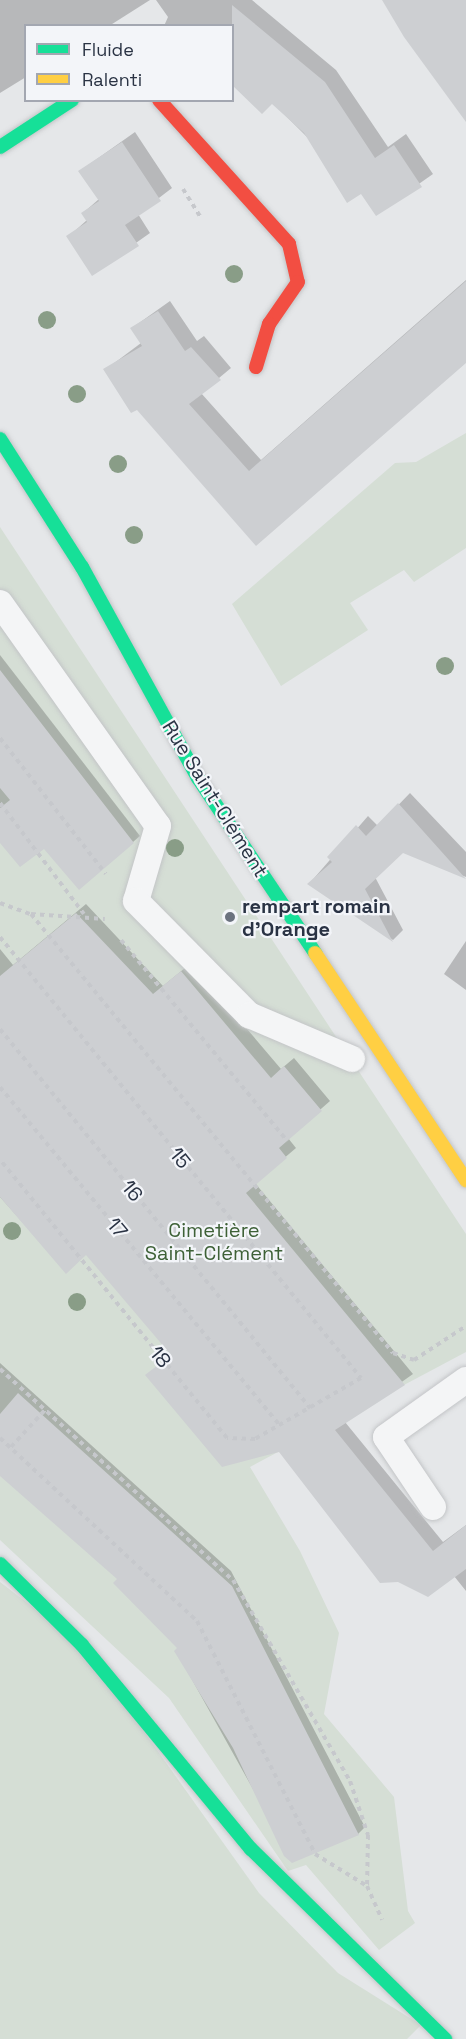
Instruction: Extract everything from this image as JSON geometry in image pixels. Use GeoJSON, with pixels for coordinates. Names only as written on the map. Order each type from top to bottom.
{"type":"FeatureCollection","features":[{"type":"Feature","properties":{"kind":"street"},"geometry":{"type":"LineString","coordinates":[[0,147],[69,102]]}},
{"type":"Feature","properties":{"kind":"street"},"geometry":{"type":"LineString","coordinates":[[161,102],[289,244],[298,282],[269,324],[256,367]]}},
{"type":"Feature","properties":{"kind":"street","name":"Rue Saint-Clément"},"geometry":{"type":"LineString","coordinates":[[0,439],[82,567],[198,778],[466,1180]]}},
{"type":"Feature","properties":{"kind":"street"},"geometry":{"type":"LineString","coordinates":[[0,1564],[82,1645],[251,1849],[445,2039]]}},
{"type":"Feature","properties":{"kind":"lane"},"geometry":{"type":"LineString","coordinates":[[0,603],[158,826],[136,901],[249,1014],[352,1059]]}},
{"type":"Feature","properties":{"kind":"lane"},"geometry":{"type":"LineString","coordinates":[[433,1507],[386,1437],[466,1380]]}},
{"type":"Feature","properties":{"kind":"path"},"geometry":{"type":"LineString","coordinates":[[0,738],[97,866],[136,901]]}},
{"type":"Feature","properties":{"kind":"path"},"geometry":{"type":"LineString","coordinates":[[0,803],[84,915]]}},
{"type":"Feature","properties":{"kind":"path"},"geometry":{"type":"LineString","coordinates":[[0,903],[31,914],[84,915],[115,921]]}},
{"type":"Feature","properties":{"kind":"path"},"geometry":{"type":"LineString","coordinates":[[31,914],[393,1353],[414,1360],[466,1326]]}},
{"type":"Feature","properties":{"kind":"path"},"geometry":{"type":"LineString","coordinates":[[103,919],[111,928]]}},
{"type":"Feature","properties":{"kind":"path"},"geometry":{"type":"LineString","coordinates":[[118,936],[287,1141]]}},
{"type":"Feature","properties":{"kind":"path","name":"15"},"geometry":{"type":"LineString","coordinates":[[0,937],[361,1378]]}},
{"type":"Feature","properties":{"kind":"path","name":"16"},"geometry":{"type":"LineString","coordinates":[[0,1029],[310,1408]]}},
{"type":"Feature","properties":{"kind":"path","name":"17"},"geometry":{"type":"LineString","coordinates":[[0,1087],[280,1425]]}},
{"type":"Feature","properties":{"kind":"path","name":"18"},"geometry":{"type":"LineString","coordinates":[[0,1160],[227,1438],[255,1439],[361,1378]]}},
{"type":"Feature","properties":{"kind":"path"},"geometry":{"type":"LineString","coordinates":[[0,1369],[233,1580],[350,1781],[368,1835],[367,1886],[386,1928]]}},
{"type":"Feature","properties":{"kind":"path"},"geometry":{"type":"LineString","coordinates":[[11,1448],[45,1410]]}},
{"type":"Feature","properties":{"kind":"path"},"geometry":{"type":"LineString","coordinates":[[0,1438],[197,1621],[315,1854],[367,1886]]}},
{"type":"Feature","properties":{"kind":"green space"},"geometry":{"type":"Polygon","coordinates":[[[466,433],[466,548],[414,582],[404,570],[350,603],[368,630],[281,686],[232,604],[395,463],[416,462],[466,433]]]}},
{"type":"Feature","properties":{"kind":"green space","name":"Cimetière Saint-Clément"},"geometry":{"type":"Polygon","coordinates":[[[0,527],[466,1234],[466,1352],[250,1467],[300,1551],[339,1633],[324,1714],[394,1797],[408,1911],[415,1923],[379,1950],[306,1865],[288,1871],[169,1698],[0,1540],[0,527]]]}},
{"type":"Feature","properties":{"kind":"green space"},"geometry":{"type":"Polygon","coordinates":[[[0,1582],[82,1645],[259,1893],[338,1973],[421,2025],[407,2039],[0,2039],[0,1582]]]}},
{"type":"Feature","properties":{"kind":"building"},"geometry":{"type":"Polygon","coordinates":[[[382,0],[466,0],[466,122],[404,37],[382,0]]]}},
{"type":"Feature","properties":{"kind":"building"},"geometry":{"type":"Polygon","coordinates":[[[232,5],[325,82],[375,158],[394,145],[422,187],[376,216],[361,194],[347,203],[304,133],[272,104],[262,114],[234,87],[234,24],[232,24],[232,5]]]}},
{"type":"Feature","properties":{"kind":"building"},"geometry":{"type":"Polygon","coordinates":[[[122,142],[161,201],[125,225],[139,246],[92,276],[66,236],[87,222],[81,213],[99,201],[78,171],[122,142]]]}},
{"type":"Feature","properties":{"kind":"building"},"geometry":{"type":"Polygon","coordinates":[[[466,281],[466,363],[256,546],[137,410],[131,413],[103,369],[142,346],[130,328],[158,311],[185,351],[191,347],[221,380],[189,404],[249,471],[466,281]]]}},
{"type":"Feature","properties":{"kind":"building"},"geometry":{"type":"Polygon","coordinates":[[[0,670],[134,843],[79,890],[44,849],[20,867],[0,843],[0,808],[10,800],[0,788],[0,670]]]}},
{"type":"Feature","properties":{"kind":"building"},"geometry":{"type":"Polygon","coordinates":[[[398,803],[466,879],[403,853],[365,889],[393,942],[307,884],[332,862],[327,857],[356,825],[366,836],[398,803]]]}},
{"type":"Feature","properties":{"kind":"building"},"geometry":{"type":"Polygon","coordinates":[[[76,913],[153,994],[181,971],[271,1078],[284,1066],[322,1111],[279,1148],[287,1158],[246,1193],[405,1385],[335,1430],[433,1551],[466,1525],[466,1569],[428,1597],[398,1582],[380,1583],[279,1452],[222,1467],[145,1375],[171,1355],[86,1255],[66,1274],[0,1197],[0,976],[76,913]]]}},
{"type":"Feature","properties":{"kind":"building"},"geometry":{"type":"Polygon","coordinates":[[[18,1393],[232,1586],[359,1835],[292,1863],[284,1856],[233,1748],[174,1651],[177,1648],[113,1583],[117,1579],[0,1476],[0,1414],[18,1393]]]}},
{"type":"Feature","properties":{"kind":"traffic: fast"},"geometry":{"type":"LineString","coordinates":[[0,147],[69,102]]}},
{"type":"Feature","properties":{"kind":"traffic: fast"},"geometry":{"type":"LineString","coordinates":[[0,439],[82,567],[198,778],[315,953]]}},
{"type":"Feature","properties":{"kind":"traffic: fast"},"geometry":{"type":"LineString","coordinates":[[0,1564],[82,1645],[251,1849],[445,2039]]}},
{"type":"Feature","properties":{"kind":"traffic: slow"},"geometry":{"type":"LineString","coordinates":[[315,953],[466,1180]]}},
{"type":"Feature","properties":{"kind":"traffic: jam"},"geometry":{"type":"LineString","coordinates":[[161,102],[289,244],[298,282],[269,324],[256,367]]}},
{"type":"Feature","properties":{"kind":"place","name":"rempart romain d'Orange"},"geometry":{"type":"Point","coordinates":[230,917]}}]}
